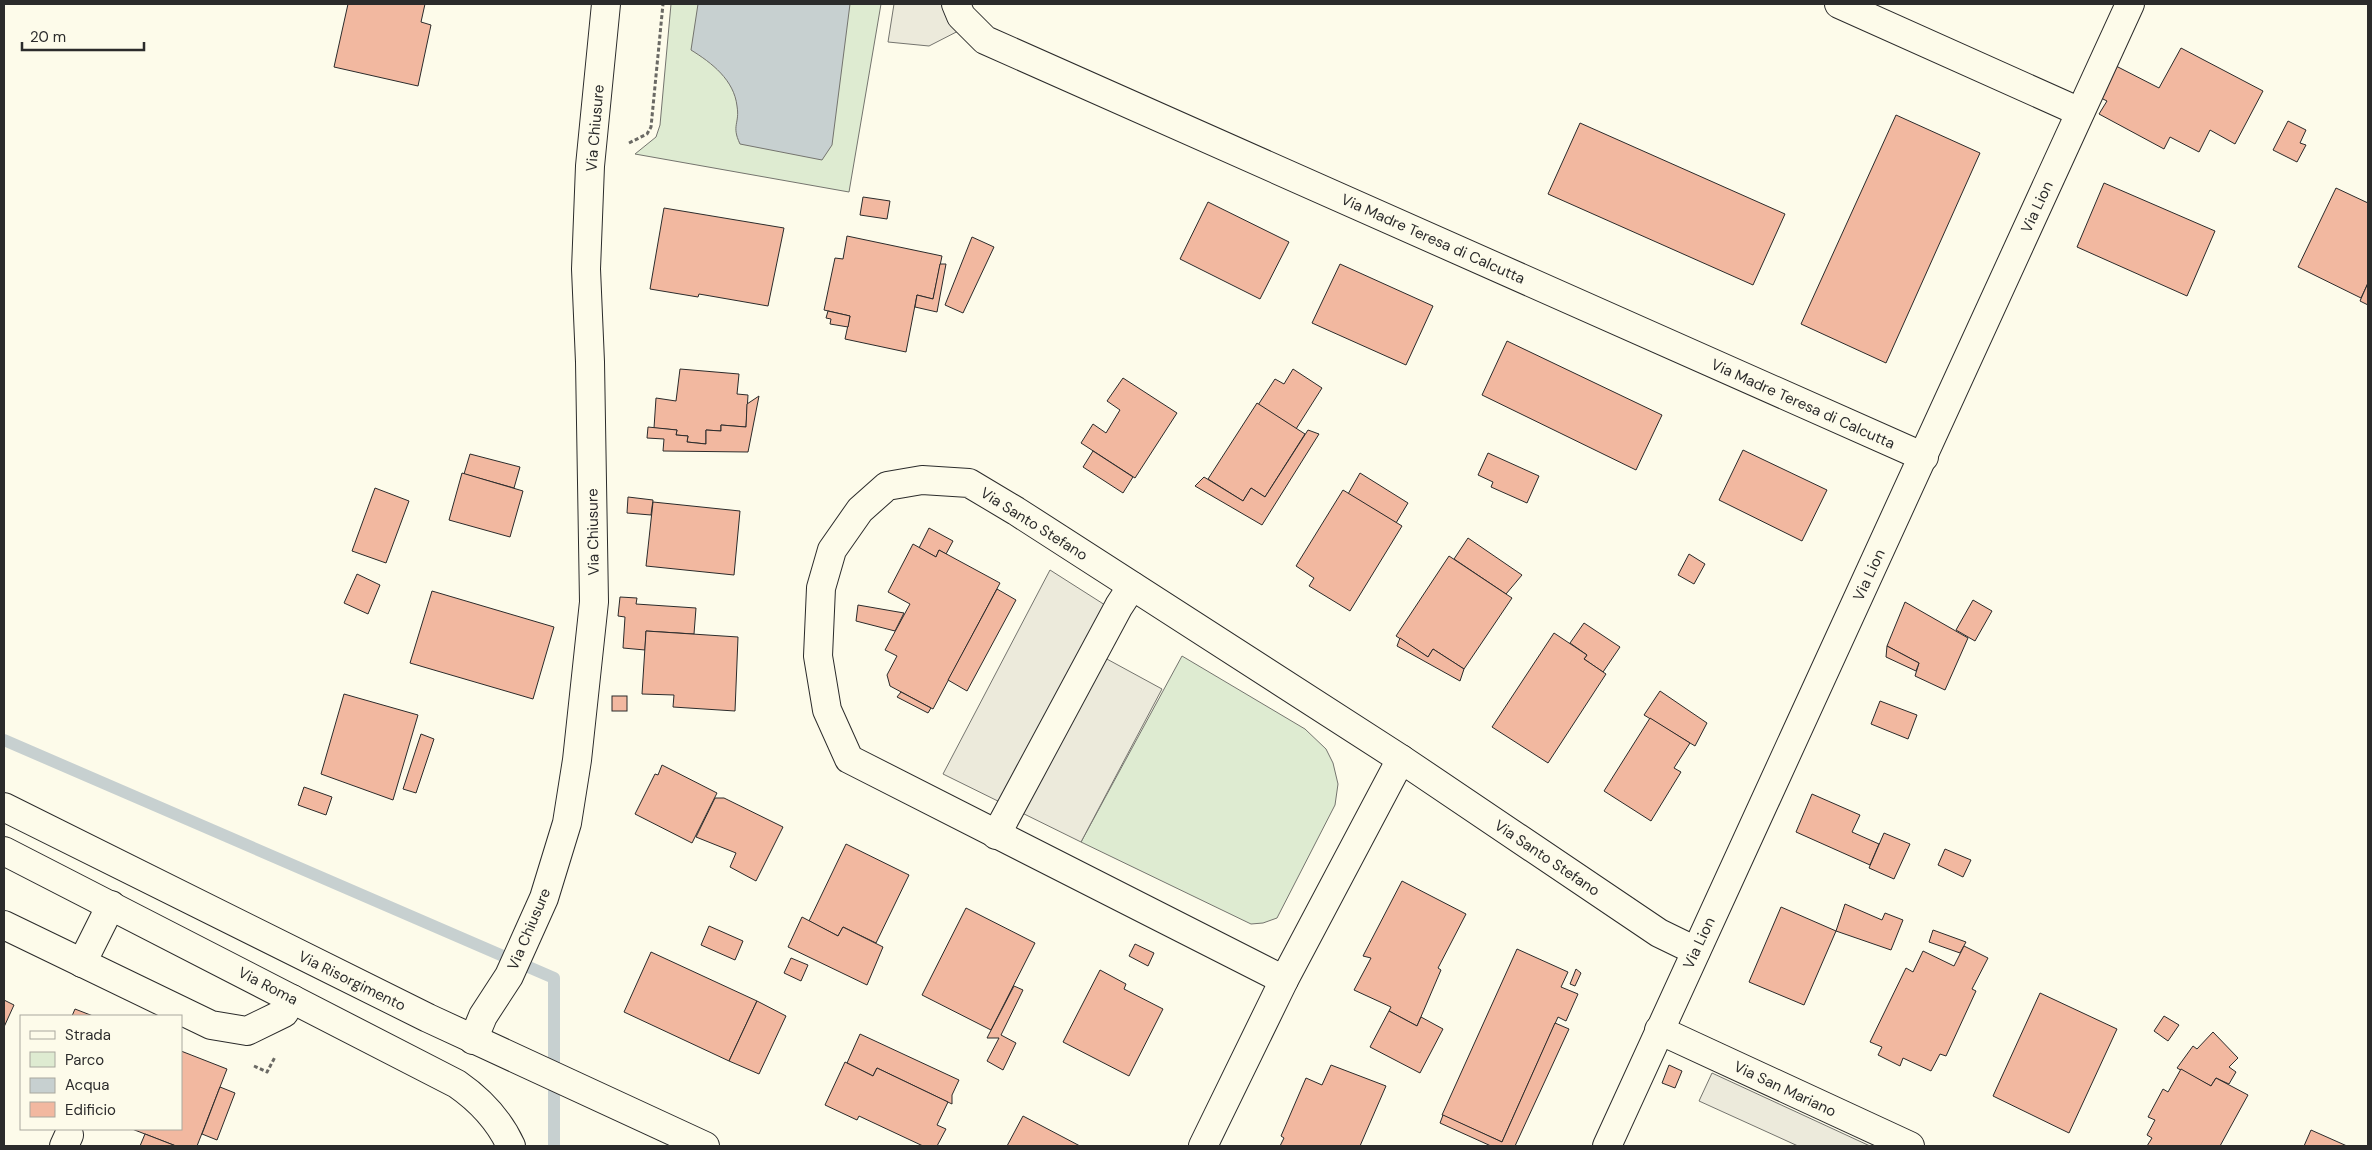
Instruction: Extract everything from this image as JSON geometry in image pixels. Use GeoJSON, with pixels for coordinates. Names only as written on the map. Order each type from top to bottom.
{"type":"FeatureCollection","features":[{"type":"Feature","properties":{"kind":"street","name":"Via Chiusure"},"geometry":{"type":"LineString","coordinates":[[473,1040],[483,1016],[509,976],[544,898],[563,842],[577,760],[594,602],[591,371],[586,269],[590,166],[606,4]]}},
{"type":"Feature","properties":{"kind":"street","name":"Via Madre Teresa di Calcutta"},"geometry":{"type":"LineString","coordinates":[[956,4],[961,16],[984,40],[1924,457]]}},
{"type":"Feature","properties":{"kind":"street"},"geometry":{"type":"LineString","coordinates":[[1838,4],[2080,112]]}},
{"type":"Feature","properties":{"kind":"street","name":"Via Lion"},"geometry":{"type":"LineString","coordinates":[[1607,1146],[2130,4]]}},
{"type":"Feature","properties":{"kind":"street","name":"Via Santo Stefano"},"geometry":{"type":"LineString","coordinates":[[1284,980],[849,759],[827,710],[818,656],[820,588],[832,550],[860,510],[888,486],[922,480],[969,483],[1016,511],[1401,759],[1659,933],[1696,951]]}},
{"type":"Feature","properties":{"kind":"street"},"geometry":{"type":"LineString","coordinates":[[996,835],[1118,606],[1132,586]]}},
{"type":"Feature","properties":{"kind":"street"},"geometry":{"type":"LineString","coordinates":[[1203,1146],[1284,980],[1401,759]]}},
{"type":"Feature","properties":{"kind":"street","name":"Via Risorgimento"},"geometry":{"type":"LineString","coordinates":[[4,807],[473,1040],[705,1146]]}},
{"type":"Feature","properties":{"kind":"street","name":"Via Roma"},"geometry":{"type":"LineString","coordinates":[[4,851],[457,1084],[476,1098],[490,1113],[510,1146]]}},
{"type":"Feature","properties":{"kind":"street"},"geometry":{"type":"LineString","coordinates":[[82,963],[111,905]]}},
{"type":"Feature","properties":{"kind":"street"},"geometry":{"type":"LineString","coordinates":[[4,925],[211,1025],[247,1031],[284,1013],[292,999]]}},
{"type":"Feature","properties":{"kind":"street","name":"Via San Mariano"},"geometry":{"type":"LineString","coordinates":[[1659,1030],[1910,1146]]}},
{"type":"Feature","properties":{"kind":"green space"},"geometry":{"type":"Polygon","coordinates":[[[671,4],[881,4],[849,192],[635,154],[656,137],[660,125],[671,4]]]}},
{"type":"Feature","properties":{"kind":"green space"},"geometry":{"type":"Polygon","coordinates":[[[1182,656],[1305,729],[1326,749],[1333,763],[1338,784],[1335,805],[1277,918],[1263,923],[1251,924],[1081,842],[1182,656]]]}},
{"type":"Feature","properties":{"kind":"shaded area"},"geometry":{"type":"Polygon","coordinates":[[[894,4],[956,4],[970,25],[929,46],[888,42],[894,4]]]}},
{"type":"Feature","properties":{"kind":"shaded area"},"geometry":{"type":"Polygon","coordinates":[[[1050,570],[1116,612],[1094,652],[1162,689],[1081,842],[943,774],[1050,570]]]}},
{"type":"Feature","properties":{"kind":"shaded area"},"geometry":{"type":"Polygon","coordinates":[[[1712,1073],[1870,1146],[1798,1146],[1699,1101],[1712,1073]]]}},
{"type":"Feature","properties":{"kind":"water"},"geometry":{"type":"Polygon","coordinates":[[[698,4],[850,4],[832,145],[822,160],[740,144],[736,133],[737,106],[732,88],[721,73],[691,50],[698,4]]]}},
{"type":"Feature","properties":{"kind":"building"},"geometry":{"type":"Polygon","coordinates":[[[348,4],[425,4],[421,22],[431,25],[418,86],[334,67],[348,4]]]}},
{"type":"Feature","properties":{"kind":"building"},"geometry":{"type":"Polygon","coordinates":[[[2181,48],[2263,91],[2235,144],[2210,130],[2199,152],[2170,137],[2164,149],[2099,114],[2107,101],[2099,97],[2116,66],[2159,88],[2181,48]]]}},
{"type":"Feature","properties":{"kind":"building"},"geometry":{"type":"Polygon","coordinates":[[[1896,115],[1980,153],[1886,363],[1801,324],[1896,115]]]}},
{"type":"Feature","properties":{"kind":"building"},"geometry":{"type":"Polygon","coordinates":[[[2288,121],[2306,130],[2300,143],[2306,145],[2297,162],[2273,150],[2288,121]]]}},
{"type":"Feature","properties":{"kind":"building"},"geometry":{"type":"Polygon","coordinates":[[[1580,123],[1785,214],[1753,285],[1548,194],[1580,123]]]}},
{"type":"Feature","properties":{"kind":"building"},"geometry":{"type":"Polygon","coordinates":[[[2104,183],[2215,231],[2187,296],[2077,247],[2104,183]]]}},
{"type":"Feature","properties":{"kind":"building"},"geometry":{"type":"Polygon","coordinates":[[[2336,188],[2368,203],[2368,283],[2361,298],[2298,267],[2336,188]]]}},
{"type":"Feature","properties":{"kind":"building"},"geometry":{"type":"Polygon","coordinates":[[[863,197],[890,201],[887,219],[860,215],[863,197]]]}},
{"type":"Feature","properties":{"kind":"building"},"geometry":{"type":"Polygon","coordinates":[[[1208,202],[1289,242],[1260,299],[1180,259],[1208,202]]]}},
{"type":"Feature","properties":{"kind":"building"},"geometry":{"type":"Polygon","coordinates":[[[664,208],[784,228],[768,306],[699,294],[698,297],[650,289],[664,208]]]}},
{"type":"Feature","properties":{"kind":"building"},"geometry":{"type":"Polygon","coordinates":[[[847,236],[942,256],[933,299],[917,295],[906,352],[845,339],[850,316],[824,310],[835,258],[843,259],[847,236]]]}},
{"type":"Feature","properties":{"kind":"building"},"geometry":{"type":"Polygon","coordinates":[[[972,237],[994,247],[963,313],[945,305],[972,237]]]}},
{"type":"Feature","properties":{"kind":"building"},"geometry":{"type":"Polygon","coordinates":[[[940,264],[946,264],[937,312],[915,307],[917,295],[933,299],[940,264]]]}},
{"type":"Feature","properties":{"kind":"building"},"geometry":{"type":"Polygon","coordinates":[[[1340,264],[1433,306],[1406,365],[1312,323],[1340,264]]]}},
{"type":"Feature","properties":{"kind":"building"},"geometry":{"type":"Polygon","coordinates":[[[2368,283],[2368,305],[2360,301],[2368,283]]]}},
{"type":"Feature","properties":{"kind":"building"},"geometry":{"type":"Polygon","coordinates":[[[828,311],[850,316],[848,327],[830,324],[831,319],[826,318],[828,311]]]}},
{"type":"Feature","properties":{"kind":"building"},"geometry":{"type":"Polygon","coordinates":[[[1507,341],[1662,415],[1636,470],[1482,395],[1507,341]]]}},
{"type":"Feature","properties":{"kind":"building"},"geometry":{"type":"Polygon","coordinates":[[[680,369],[739,374],[737,394],[748,395],[746,427],[721,425],[721,431],[706,430],[706,444],[687,442],[688,436],[676,435],[677,430],[654,428],[656,398],[676,401],[680,369]]]}},
{"type":"Feature","properties":{"kind":"building"},"geometry":{"type":"Polygon","coordinates":[[[1293,369],[1322,388],[1296,429],[1258,405],[1275,379],[1284,384],[1293,369]]]}},
{"type":"Feature","properties":{"kind":"building"},"geometry":{"type":"Polygon","coordinates":[[[1123,378],[1177,413],[1135,478],[1081,443],[1093,424],[1106,433],[1120,410],[1107,401],[1123,378]]]}},
{"type":"Feature","properties":{"kind":"building"},"geometry":{"type":"Polygon","coordinates":[[[759,396],[748,452],[663,451],[664,439],[647,438],[648,427],[677,430],[676,435],[688,436],[687,442],[706,444],[706,430],[721,431],[721,425],[746,427],[747,404],[759,396]]]}},
{"type":"Feature","properties":{"kind":"building"},"geometry":{"type":"Polygon","coordinates":[[[1257,403],[1305,434],[1265,497],[1251,488],[1243,501],[1208,479],[1257,403]]]}},
{"type":"Feature","properties":{"kind":"building"},"geometry":{"type":"Polygon","coordinates":[[[1308,430],[1319,434],[1262,525],[1195,486],[1204,477],[1243,501],[1251,488],[1265,497],[1308,430]]]}},
{"type":"Feature","properties":{"kind":"building"},"geometry":{"type":"Polygon","coordinates":[[[1743,450],[1827,490],[1802,541],[1719,500],[1743,450]]]}},
{"type":"Feature","properties":{"kind":"building"},"geometry":{"type":"Polygon","coordinates":[[[1093,451],[1133,477],[1123,493],[1083,467],[1093,451]]]}},
{"type":"Feature","properties":{"kind":"building"},"geometry":{"type":"Polygon","coordinates":[[[1488,453],[1539,476],[1527,503],[1491,487],[1493,482],[1478,475],[1488,453]]]}},
{"type":"Feature","properties":{"kind":"building"},"geometry":{"type":"Polygon","coordinates":[[[470,454],[520,467],[514,488],[464,474],[470,454]]]}},
{"type":"Feature","properties":{"kind":"building"},"geometry":{"type":"Polygon","coordinates":[[[462,473],[523,491],[510,537],[449,520],[462,473]]]}},
{"type":"Feature","properties":{"kind":"building"},"geometry":{"type":"Polygon","coordinates":[[[1360,473],[1408,503],[1396,523],[1348,494],[1360,473]]]}},
{"type":"Feature","properties":{"kind":"building"},"geometry":{"type":"Polygon","coordinates":[[[375,488],[409,501],[386,563],[352,551],[375,488]]]}},
{"type":"Feature","properties":{"kind":"building"},"geometry":{"type":"Polygon","coordinates":[[[1343,490],[1402,526],[1350,611],[1309,586],[1314,578],[1296,566],[1343,490]]]}},
{"type":"Feature","properties":{"kind":"building"},"geometry":{"type":"Polygon","coordinates":[[[628,497],[653,500],[651,515],[627,513],[628,497]]]}},
{"type":"Feature","properties":{"kind":"building"},"geometry":{"type":"Polygon","coordinates":[[[653,502],[740,511],[734,575],[646,566],[653,502]]]}},
{"type":"Feature","properties":{"kind":"building"},"geometry":{"type":"Polygon","coordinates":[[[929,528],[953,541],[946,554],[939,550],[936,557],[919,548],[929,528]]]}},
{"type":"Feature","properties":{"kind":"building"},"geometry":{"type":"Polygon","coordinates":[[[1468,538],[1522,575],[1506,594],[1454,559],[1468,538]]]}},
{"type":"Feature","properties":{"kind":"building"},"geometry":{"type":"Polygon","coordinates":[[[913,544],[936,557],[939,550],[1000,583],[933,709],[890,686],[887,675],[897,656],[885,650],[910,604],[888,592],[913,544]]]}},
{"type":"Feature","properties":{"kind":"building"},"geometry":{"type":"Polygon","coordinates":[[[1689,554],[1705,564],[1694,584],[1678,575],[1689,554]]]}},
{"type":"Feature","properties":{"kind":"building"},"geometry":{"type":"Polygon","coordinates":[[[1449,556],[1512,598],[1464,669],[1433,649],[1428,657],[1396,636],[1449,556]]]}},
{"type":"Feature","properties":{"kind":"building"},"geometry":{"type":"Polygon","coordinates":[[[357,574],[380,585],[368,614],[344,603],[357,574]]]}},
{"type":"Feature","properties":{"kind":"building"},"geometry":{"type":"Polygon","coordinates":[[[997,589],[1016,600],[967,691],[948,680],[997,589]]]}},
{"type":"Feature","properties":{"kind":"building"},"geometry":{"type":"Polygon","coordinates":[[[432,591],[554,627],[533,699],[410,663],[432,591]]]}},
{"type":"Feature","properties":{"kind":"building"},"geometry":{"type":"Polygon","coordinates":[[[620,597],[637,598],[636,604],[696,608],[694,634],[646,631],[645,650],[623,648],[625,617],[618,616],[620,597]]]}},
{"type":"Feature","properties":{"kind":"building"},"geometry":{"type":"Polygon","coordinates":[[[1973,600],[1992,611],[1975,641],[1956,630],[1973,600]]]}},
{"type":"Feature","properties":{"kind":"building"},"geometry":{"type":"Polygon","coordinates":[[[1905,602],[1968,638],[1945,690],[1915,676],[1919,663],[1887,646],[1905,602]]]}},
{"type":"Feature","properties":{"kind":"building"},"geometry":{"type":"Polygon","coordinates":[[[858,605],[904,613],[895,631],[856,621],[858,605]]]}},
{"type":"Feature","properties":{"kind":"building"},"geometry":{"type":"Polygon","coordinates":[[[1584,623],[1620,647],[1603,672],[1584,659],[1587,655],[1570,643],[1584,623]]]}},
{"type":"Feature","properties":{"kind":"building"},"geometry":{"type":"Polygon","coordinates":[[[646,631],[738,637],[735,711],[673,707],[674,695],[642,694],[646,631]]]}},
{"type":"Feature","properties":{"kind":"building"},"geometry":{"type":"Polygon","coordinates":[[[1554,633],[1587,655],[1584,659],[1606,674],[1548,763],[1492,727],[1554,633]]]}},
{"type":"Feature","properties":{"kind":"building"},"geometry":{"type":"Polygon","coordinates":[[[1400,638],[1428,657],[1433,649],[1464,669],[1460,681],[1397,646],[1400,638]]]}},
{"type":"Feature","properties":{"kind":"building"},"geometry":{"type":"Polygon","coordinates":[[[1887,646],[1919,663],[1916,671],[1886,657],[1887,646]]]}},
{"type":"Feature","properties":{"kind":"building"},"geometry":{"type":"Polygon","coordinates":[[[1660,691],[1707,723],[1695,746],[1644,715],[1660,691]]]}},
{"type":"Feature","properties":{"kind":"building"},"geometry":{"type":"Polygon","coordinates":[[[901,692],[931,708],[928,713],[897,697],[901,692]]]}},
{"type":"Feature","properties":{"kind":"building"},"geometry":{"type":"Polygon","coordinates":[[[344,694],[418,715],[393,800],[321,774],[344,694]]]}},
{"type":"Feature","properties":{"kind":"building"},"geometry":{"type":"Polygon","coordinates":[[[612,696],[627,696],[627,711],[612,711],[612,696]]]}},
{"type":"Feature","properties":{"kind":"building"},"geometry":{"type":"Polygon","coordinates":[[[1880,701],[1917,715],[1908,739],[1871,724],[1880,701]]]}},
{"type":"Feature","properties":{"kind":"building"},"geometry":{"type":"Polygon","coordinates":[[[1650,718],[1690,743],[1674,768],[1681,772],[1651,821],[1604,791],[1650,718]]]}},
{"type":"Feature","properties":{"kind":"building"},"geometry":{"type":"Polygon","coordinates":[[[421,734],[434,739],[416,793],[403,789],[421,734]]]}},
{"type":"Feature","properties":{"kind":"building"},"geometry":{"type":"Polygon","coordinates":[[[662,765],[717,793],[692,843],[635,814],[655,774],[658,775],[662,765]]]}},
{"type":"Feature","properties":{"kind":"building"},"geometry":{"type":"Polygon","coordinates":[[[304,787],[332,797],[326,815],[298,805],[304,787]]]}},
{"type":"Feature","properties":{"kind":"building"},"geometry":{"type":"Polygon","coordinates":[[[1812,794],[1860,815],[1852,832],[1879,844],[1870,865],[1796,832],[1812,794]]]}},
{"type":"Feature","properties":{"kind":"building"},"geometry":{"type":"Polygon","coordinates":[[[715,798],[724,798],[783,827],[756,881],[730,867],[736,853],[696,837],[715,798]]]}},
{"type":"Feature","properties":{"kind":"building"},"geometry":{"type":"Polygon","coordinates":[[[1884,833],[1910,844],[1894,879],[1869,868],[1884,833]]]}},
{"type":"Feature","properties":{"kind":"building"},"geometry":{"type":"Polygon","coordinates":[[[846,844],[909,875],[876,943],[843,927],[838,936],[809,921],[846,844]]]}},
{"type":"Feature","properties":{"kind":"building"},"geometry":{"type":"Polygon","coordinates":[[[1945,849],[1971,860],[1963,877],[1938,865],[1945,849]]]}},
{"type":"Feature","properties":{"kind":"building"},"geometry":{"type":"Polygon","coordinates":[[[1402,881],[1466,914],[1438,968],[1441,970],[1417,1026],[1389,1011],[1391,1007],[1354,990],[1371,958],[1363,956],[1402,881]]]}},
{"type":"Feature","properties":{"kind":"building"},"geometry":{"type":"Polygon","coordinates":[[[1845,904],[1882,920],[1885,913],[1903,920],[1891,950],[1836,931],[1845,904]]]}},
{"type":"Feature","properties":{"kind":"building"},"geometry":{"type":"Polygon","coordinates":[[[1781,907],[1836,931],[1804,1005],[1749,982],[1781,907]]]}},
{"type":"Feature","properties":{"kind":"building"},"geometry":{"type":"Polygon","coordinates":[[[966,908],[1035,943],[991,1030],[922,995],[966,908]]]}},
{"type":"Feature","properties":{"kind":"building"},"geometry":{"type":"Polygon","coordinates":[[[802,917],[838,936],[843,927],[883,947],[867,985],[788,947],[802,917]]]}},
{"type":"Feature","properties":{"kind":"building"},"geometry":{"type":"Polygon","coordinates":[[[709,926],[743,941],[735,960],[701,945],[709,926]]]}},
{"type":"Feature","properties":{"kind":"building"},"geometry":{"type":"Polygon","coordinates":[[[1933,930],[1966,942],[1960,953],[1929,942],[1933,930]]]}},
{"type":"Feature","properties":{"kind":"building"},"geometry":{"type":"Polygon","coordinates":[[[1135,944],[1154,953],[1148,966],[1129,956],[1135,944]]]}},
{"type":"Feature","properties":{"kind":"building"},"geometry":{"type":"Polygon","coordinates":[[[1964,946],[1988,958],[1972,989],[1976,991],[1946,1056],[1940,1054],[1931,1071],[1903,1058],[1900,1066],[1878,1055],[1882,1047],[1870,1042],[1906,968],[1913,972],[1923,951],[1954,966],[1964,946]]]}},
{"type":"Feature","properties":{"kind":"building"},"geometry":{"type":"Polygon","coordinates":[[[1517,949],[1568,972],[1561,987],[1578,994],[1566,1021],[1558,1017],[1502,1142],[1442,1115],[1517,949]]]}},
{"type":"Feature","properties":{"kind":"building"},"geometry":{"type":"Polygon","coordinates":[[[651,952],[757,1001],[729,1061],[624,1012],[651,952]]]}},
{"type":"Feature","properties":{"kind":"building"},"geometry":{"type":"Polygon","coordinates":[[[791,958],[808,965],[801,981],[784,973],[791,958]]]}},
{"type":"Feature","properties":{"kind":"building"},"geometry":{"type":"Polygon","coordinates":[[[1576,969],[1581,973],[1575,986],[1570,984],[1576,969]]]}},
{"type":"Feature","properties":{"kind":"building"},"geometry":{"type":"Polygon","coordinates":[[[1100,970],[1126,984],[1124,989],[1163,1009],[1129,1076],[1063,1042],[1100,970]]]}},
{"type":"Feature","properties":{"kind":"building"},"geometry":{"type":"Polygon","coordinates":[[[1014,986],[1023,990],[1001,1035],[1016,1043],[1003,1070],[987,1061],[999,1038],[987,1038],[1014,986]]]}},
{"type":"Feature","properties":{"kind":"building"},"geometry":{"type":"Polygon","coordinates":[[[2040,993],[2117,1029],[2069,1133],[1993,1096],[2040,993]]]}},
{"type":"Feature","properties":{"kind":"building"},"geometry":{"type":"Polygon","coordinates":[[[4,1000],[14,1005],[4,1027],[4,1000]]]}},
{"type":"Feature","properties":{"kind":"building"},"geometry":{"type":"Polygon","coordinates":[[[757,1001],[786,1016],[759,1074],[729,1061],[757,1001]]]}},
{"type":"Feature","properties":{"kind":"building"},"geometry":{"type":"Polygon","coordinates":[[[75,1009],[90,1015],[72,1015],[75,1009]]]}},
{"type":"Feature","properties":{"kind":"building"},"geometry":{"type":"Polygon","coordinates":[[[1389,1011],[1417,1026],[1421,1017],[1443,1029],[1420,1073],[1370,1047],[1389,1011]]]}},
{"type":"Feature","properties":{"kind":"building"},"geometry":{"type":"Polygon","coordinates":[[[2164,1016],[2179,1025],[2168,1041],[2154,1031],[2164,1016]]]}},
{"type":"Feature","properties":{"kind":"building"},"geometry":{"type":"Polygon","coordinates":[[[1555,1023],[1569,1029],[1515,1146],[1491,1146],[1440,1123],[1443,1115],[1502,1142],[1555,1023]]]}},
{"type":"Feature","properties":{"kind":"building"},"geometry":{"type":"Polygon","coordinates":[[[2213,1032],[2238,1058],[2229,1067],[2236,1072],[2229,1084],[2216,1078],[2211,1086],[2177,1068],[2193,1046],[2197,1049],[2213,1032]]]}},
{"type":"Feature","properties":{"kind":"building"},"geometry":{"type":"Polygon","coordinates":[[[860,1034],[959,1080],[952,1095],[952,1104],[877,1068],[873,1076],[847,1063],[860,1034]]]}},
{"type":"Feature","properties":{"kind":"building"},"geometry":{"type":"Polygon","coordinates":[[[182,1051],[227,1069],[197,1146],[176,1146],[135,1130],[182,1130],[182,1051]]]}},
{"type":"Feature","properties":{"kind":"building"},"geometry":{"type":"Polygon","coordinates":[[[845,1062],[873,1076],[877,1068],[948,1102],[937,1125],[946,1129],[937,1146],[923,1146],[859,1116],[857,1120],[825,1105],[845,1062]]]}},
{"type":"Feature","properties":{"kind":"building"},"geometry":{"type":"Polygon","coordinates":[[[1331,1065],[1386,1086],[1360,1146],[1280,1146],[1284,1138],[1281,1136],[1306,1078],[1322,1085],[1331,1065]]]}},
{"type":"Feature","properties":{"kind":"building"},"geometry":{"type":"Polygon","coordinates":[[[1669,1065],[1682,1071],[1675,1088],[1662,1083],[1669,1065]]]}},
{"type":"Feature","properties":{"kind":"building"},"geometry":{"type":"Polygon","coordinates":[[[2181,1069],[2211,1086],[2216,1078],[2248,1095],[2220,1146],[2147,1146],[2152,1138],[2147,1135],[2155,1120],[2148,1117],[2163,1089],[2168,1092],[2181,1069]]]}},
{"type":"Feature","properties":{"kind":"building"},"geometry":{"type":"Polygon","coordinates":[[[220,1087],[235,1093],[217,1140],[202,1134],[220,1087]]]}},
{"type":"Feature","properties":{"kind":"building"},"geometry":{"type":"Polygon","coordinates":[[[1023,1116],[1080,1146],[1007,1146],[1023,1116]]]}},
{"type":"Feature","properties":{"kind":"building"},"geometry":{"type":"Polygon","coordinates":[[[2311,1130],[2347,1146],[2304,1146],[2311,1130]]]}},
{"type":"Feature","properties":{"kind":"building"},"geometry":{"type":"Polygon","coordinates":[[[145,1134],[176,1146],[140,1146],[145,1134]]]}},
{"type":"Feature","properties":{"kind":"waterway"},"geometry":{"type":"LineString","coordinates":[[4,740],[554,978],[554,1146]]}}]}
